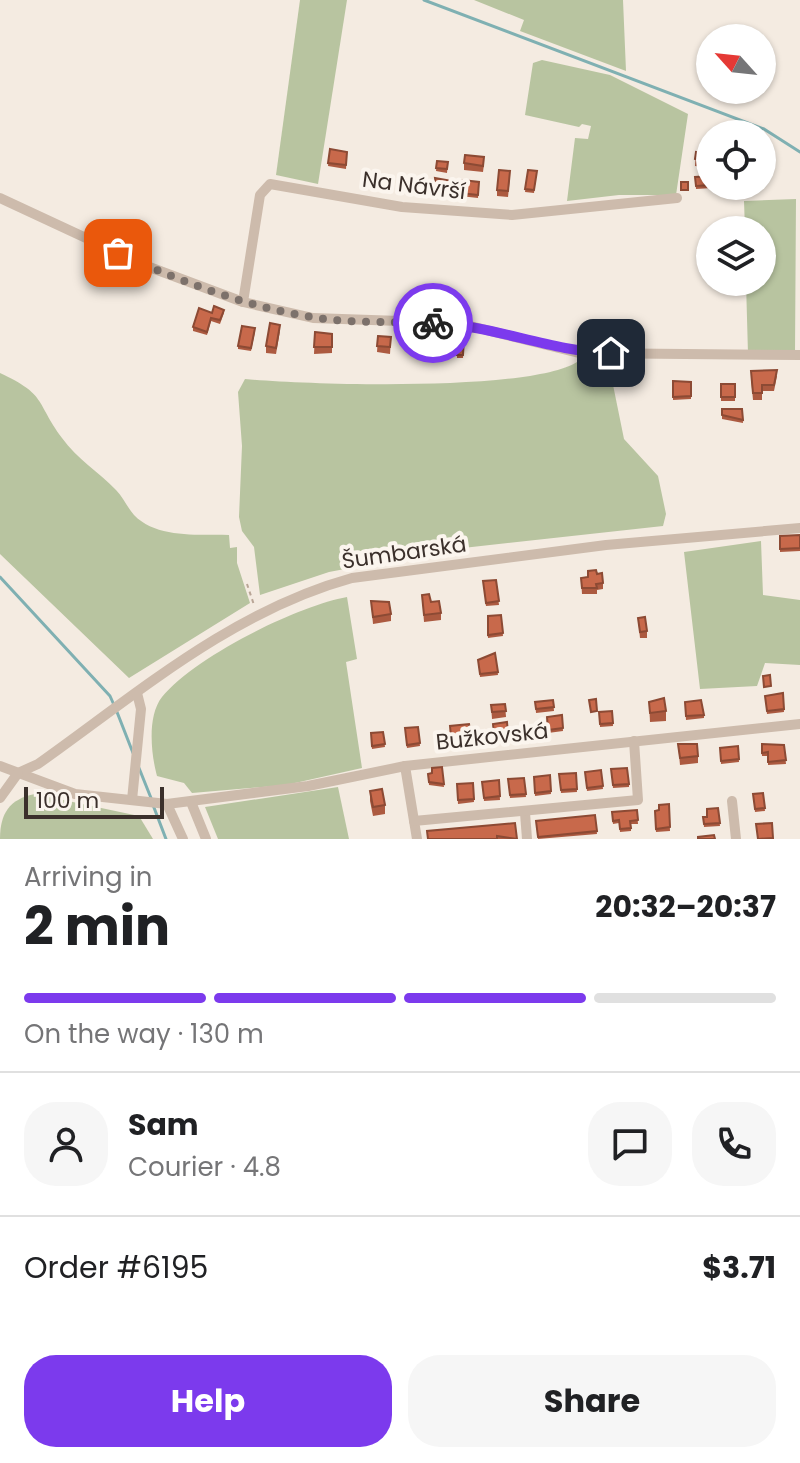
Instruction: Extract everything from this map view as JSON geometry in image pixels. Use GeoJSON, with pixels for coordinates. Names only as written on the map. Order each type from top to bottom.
{"type":"FeatureCollection","features":[{"type":"Feature","properties":{"kind":"street","name":"Na Návrší"},"geometry":{"type":"LineString","coordinates":[[243,302],[260,195],[270,184],[402,207],[512,215],[677,198]]}},
{"type":"Feature","properties":{"kind":"street"},"geometry":{"type":"LineString","coordinates":[[0,198],[144,265],[243,302],[313,318],[458,323],[579,353],[800,355]]}},
{"type":"Feature","properties":{"kind":"street","name":"Šumbarská"},"geometry":{"type":"LineString","coordinates":[[18,773],[38,764],[199,647],[257,613],[320,587],[352,578],[606,545],[800,528]]}},
{"type":"Feature","properties":{"kind":"street"},"geometry":{"type":"LineString","coordinates":[[132,800],[141,709],[137,693]]}},
{"type":"Feature","properties":{"kind":"street","name":"Bužkovská"},"geometry":{"type":"LineString","coordinates":[[0,766],[75,794],[167,804],[308,786],[405,766],[800,724]]}},
{"type":"Feature","properties":{"kind":"street"},"geometry":{"type":"LineString","coordinates":[[414,821],[638,800],[634,741]]}},
{"type":"Feature","properties":{"kind":"street"},"geometry":{"type":"LineString","coordinates":[[405,766],[417,839]]}},
{"type":"Feature","properties":{"kind":"street"},"geometry":{"type":"LineString","coordinates":[[0,798],[18,773]]}},
{"type":"Feature","properties":{"kind":"street"},"geometry":{"type":"LineString","coordinates":[[732,801],[736,839]]}},
{"type":"Feature","properties":{"kind":"street"},"geometry":{"type":"LineString","coordinates":[[191,802],[206,839]]}},
{"type":"Feature","properties":{"kind":"street"},"geometry":{"type":"LineString","coordinates":[[167,804],[183,839]]}},
{"type":"Feature","properties":{"kind":"street"},"geometry":{"type":"LineString","coordinates":[[525,813],[527,839]]}},
{"type":"Feature","properties":{"kind":"path"},"geometry":{"type":"LineString","coordinates":[[247,584],[257,613]]}},
{"type":"Feature","properties":{"kind":"green space"},"geometry":{"type":"Polygon","coordinates":[[[300,0],[347,0],[318,184],[276,175],[300,0]]]}},
{"type":"Feature","properties":{"kind":"green space"},"geometry":{"type":"Polygon","coordinates":[[[474,0],[623,0],[626,71],[520,31],[524,20],[474,0]]]}},
{"type":"Feature","properties":{"kind":"green space"},"geometry":{"type":"Polygon","coordinates":[[[542,60],[610,75],[688,114],[676,195],[619,195],[567,201],[575,138],[588,139],[591,126],[582,124],[579,127],[525,115],[533,63],[542,60]]]}},
{"type":"Feature","properties":{"kind":"green space"},"geometry":{"type":"Polygon","coordinates":[[[796,199],[795,354],[748,354],[746,296],[776,296],[776,216],[745,216],[744,201],[796,199]]]}},
{"type":"Feature","properties":{"kind":"green space"},"geometry":{"type":"Polygon","coordinates":[[[577,362],[594,363],[611,375],[624,439],[658,476],[666,514],[663,526],[445,550],[329,572],[260,595],[254,547],[242,531],[239,517],[242,446],[238,392],[245,379],[366,384],[468,382],[552,372],[577,362]]]}},
{"type":"Feature","properties":{"kind":"green space"},"geometry":{"type":"Polygon","coordinates":[[[0,373],[33,393],[68,446],[116,490],[143,523],[179,534],[229,535],[230,548],[237,547],[237,563],[250,603],[129,678],[0,554],[0,373]]]}},
{"type":"Feature","properties":{"kind":"green space"},"geometry":{"type":"Polygon","coordinates":[[[761,541],[763,595],[800,600],[800,665],[765,663],[757,686],[700,689],[684,552],[761,541]]]}},
{"type":"Feature","properties":{"kind":"green space"},"geometry":{"type":"Polygon","coordinates":[[[347,597],[357,659],[346,662],[362,768],[286,785],[192,793],[184,783],[157,776],[152,746],[154,714],[162,697],[177,682],[248,635],[302,611],[347,597]]]}},
{"type":"Feature","properties":{"kind":"green space"},"geometry":{"type":"Polygon","coordinates":[[[338,787],[349,839],[218,839],[205,807],[338,787]]]}},
{"type":"Feature","properties":{"kind":"green space"},"geometry":{"type":"Polygon","coordinates":[[[35,794],[139,816],[153,839],[0,839],[2,822],[8,809],[26,796],[35,794]]]}},
{"type":"Feature","properties":{"kind":"building"},"geometry":{"type":"Polygon","coordinates":[[[330,149],[347,152],[346,165],[328,163],[330,149]]]}},
{"type":"Feature","properties":{"kind":"building"},"geometry":{"type":"Polygon","coordinates":[[[465,155],[484,157],[483,166],[464,163],[465,155]]]}},
{"type":"Feature","properties":{"kind":"building"},"geometry":{"type":"Polygon","coordinates":[[[437,161],[448,162],[447,169],[436,168],[437,161]]]}},
{"type":"Feature","properties":{"kind":"building"},"geometry":{"type":"Polygon","coordinates":[[[499,170],[510,171],[508,191],[497,190],[499,170]]]}},
{"type":"Feature","properties":{"kind":"building"},"geometry":{"type":"Polygon","coordinates":[[[528,170],[537,171],[534,190],[525,189],[528,170]]]}},
{"type":"Feature","properties":{"kind":"building"},"geometry":{"type":"Polygon","coordinates":[[[368,174],[381,176],[380,186],[366,184],[368,174]]]}},
{"type":"Feature","properties":{"kind":"building"},"geometry":{"type":"Polygon","coordinates":[[[435,178],[452,181],[450,193],[437,191],[435,178]]]}},
{"type":"Feature","properties":{"kind":"building"},"geometry":{"type":"Polygon","coordinates":[[[462,180],[479,182],[478,195],[460,193],[462,180]]]}},
{"type":"Feature","properties":{"kind":"building"},"geometry":{"type":"Polygon","coordinates":[[[681,182],[688,182],[688,190],[681,190],[681,182]]]}},
{"type":"Feature","properties":{"kind":"building"},"geometry":{"type":"Polygon","coordinates":[[[214,306],[224,310],[220,320],[211,318],[207,332],[193,327],[199,308],[212,313],[214,306]]]}},
{"type":"Feature","properties":{"kind":"building"},"geometry":{"type":"Polygon","coordinates":[[[270,323],[280,325],[276,348],[266,346],[270,323]]]}},
{"type":"Feature","properties":{"kind":"building"},"geometry":{"type":"Polygon","coordinates":[[[242,326],[255,328],[251,348],[238,346],[242,326]]]}},
{"type":"Feature","properties":{"kind":"building"},"geometry":{"type":"Polygon","coordinates":[[[315,332],[332,334],[332,347],[314,347],[315,332]]]}},
{"type":"Feature","properties":{"kind":"building"},"geometry":{"type":"Polygon","coordinates":[[[378,336],[391,337],[390,347],[377,346],[378,336]]]}},
{"type":"Feature","properties":{"kind":"building"},"geometry":{"type":"Polygon","coordinates":[[[446,338],[464,338],[463,355],[457,355],[457,351],[446,351],[446,338]]]}},
{"type":"Feature","properties":{"kind":"building"},"geometry":{"type":"Polygon","coordinates":[[[777,370],[774,385],[762,385],[762,393],[753,393],[751,371],[777,370]]]}},
{"type":"Feature","properties":{"kind":"building"},"geometry":{"type":"Polygon","coordinates":[[[673,381],[691,382],[691,396],[673,397],[673,381]]]}},
{"type":"Feature","properties":{"kind":"building"},"geometry":{"type":"Polygon","coordinates":[[[721,384],[735,384],[735,397],[721,397],[721,384]]]}},
{"type":"Feature","properties":{"kind":"building"},"geometry":{"type":"Polygon","coordinates":[[[722,409],[742,409],[743,420],[722,415],[722,409]]]}},
{"type":"Feature","properties":{"kind":"building"},"geometry":{"type":"Polygon","coordinates":[[[800,535],[800,548],[780,549],[780,536],[800,535]]]}},
{"type":"Feature","properties":{"kind":"building"},"geometry":{"type":"Polygon","coordinates":[[[596,570],[597,574],[602,573],[603,583],[596,584],[597,588],[582,588],[581,578],[588,577],[588,571],[596,570]]]}},
{"type":"Feature","properties":{"kind":"building"},"geometry":{"type":"Polygon","coordinates":[[[496,580],[499,601],[486,603],[483,581],[496,580]]]}},
{"type":"Feature","properties":{"kind":"building"},"geometry":{"type":"Polygon","coordinates":[[[429,594],[431,602],[439,601],[441,613],[424,615],[422,595],[429,594]]]}},
{"type":"Feature","properties":{"kind":"building"},"geometry":{"type":"Polygon","coordinates":[[[371,601],[389,602],[391,614],[373,617],[371,601]]]}},
{"type":"Feature","properties":{"kind":"building"},"geometry":{"type":"Polygon","coordinates":[[[501,615],[503,633],[488,635],[488,616],[501,615]]]}},
{"type":"Feature","properties":{"kind":"building"},"geometry":{"type":"Polygon","coordinates":[[[645,617],[647,631],[640,632],[638,618],[645,617]]]}},
{"type":"Feature","properties":{"kind":"building"},"geometry":{"type":"Polygon","coordinates":[[[495,653],[498,672],[480,674],[478,660],[495,653]]]}},
{"type":"Feature","properties":{"kind":"building"},"geometry":{"type":"Polygon","coordinates":[[[770,675],[771,686],[764,687],[763,676],[770,675]]]}},
{"type":"Feature","properties":{"kind":"building"},"geometry":{"type":"Polygon","coordinates":[[[783,693],[784,709],[767,711],[765,696],[783,693]]]}},
{"type":"Feature","properties":{"kind":"building"},"geometry":{"type":"Polygon","coordinates":[[[664,698],[666,711],[650,713],[649,702],[664,698]]]}},
{"type":"Feature","properties":{"kind":"building"},"geometry":{"type":"Polygon","coordinates":[[[596,699],[597,711],[591,712],[589,700],[596,699]]]}},
{"type":"Feature","properties":{"kind":"building"},"geometry":{"type":"Polygon","coordinates":[[[553,700],[554,707],[536,709],[535,702],[553,700]]]}},
{"type":"Feature","properties":{"kind":"building"},"geometry":{"type":"Polygon","coordinates":[[[701,700],[704,715],[686,716],[685,702],[701,700]]]}},
{"type":"Feature","properties":{"kind":"building"},"geometry":{"type":"Polygon","coordinates":[[[505,704],[506,711],[492,712],[491,705],[505,704]]]}},
{"type":"Feature","properties":{"kind":"building"},"geometry":{"type":"Polygon","coordinates":[[[612,711],[613,723],[600,724],[599,712],[612,711]]]}},
{"type":"Feature","properties":{"kind":"building"},"geometry":{"type":"Polygon","coordinates":[[[562,715],[563,728],[548,730],[547,717],[562,715]]]}},
{"type":"Feature","properties":{"kind":"building"},"geometry":{"type":"Polygon","coordinates":[[[507,722],[508,734],[494,735],[493,724],[507,722]]]}},
{"type":"Feature","properties":{"kind":"building"},"geometry":{"type":"Polygon","coordinates":[[[469,724],[471,735],[451,737],[450,726],[469,724]]]}},
{"type":"Feature","properties":{"kind":"building"},"geometry":{"type":"Polygon","coordinates":[[[418,727],[420,743],[407,745],[405,728],[418,727]]]}},
{"type":"Feature","properties":{"kind":"building"},"geometry":{"type":"Polygon","coordinates":[[[517,730],[518,740],[512,741],[511,731],[517,730]]]}},
{"type":"Feature","properties":{"kind":"building"},"geometry":{"type":"Polygon","coordinates":[[[383,732],[385,744],[372,746],[371,733],[383,732]]]}},
{"type":"Feature","properties":{"kind":"building"},"geometry":{"type":"Polygon","coordinates":[[[443,739],[444,748],[438,749],[437,740],[443,739]]]}},
{"type":"Feature","properties":{"kind":"building"},"geometry":{"type":"Polygon","coordinates":[[[678,744],[697,744],[698,756],[680,758],[678,744]]]}},
{"type":"Feature","properties":{"kind":"building"},"geometry":{"type":"Polygon","coordinates":[[[762,744],[784,745],[786,760],[768,762],[768,752],[762,753],[762,744]]]}},
{"type":"Feature","properties":{"kind":"building"},"geometry":{"type":"Polygon","coordinates":[[[738,746],[739,759],[721,761],[720,748],[738,746]]]}},
{"type":"Feature","properties":{"kind":"building"},"geometry":{"type":"Polygon","coordinates":[[[442,767],[444,784],[429,782],[428,774],[432,773],[432,768],[442,767]]]}},
{"type":"Feature","properties":{"kind":"building"},"geometry":{"type":"Polygon","coordinates":[[[627,768],[629,784],[613,785],[611,769],[627,768]]]}},
{"type":"Feature","properties":{"kind":"building"},"geometry":{"type":"Polygon","coordinates":[[[601,770],[603,786],[587,788],[585,772],[601,770]]]}},
{"type":"Feature","properties":{"kind":"building"},"geometry":{"type":"Polygon","coordinates":[[[576,773],[577,789],[561,790],[559,774],[576,773]]]}},
{"type":"Feature","properties":{"kind":"building"},"geometry":{"type":"Polygon","coordinates":[[[550,775],[551,791],[535,793],[534,777],[550,775]]]}},
{"type":"Feature","properties":{"kind":"building"},"geometry":{"type":"Polygon","coordinates":[[[524,778],[526,794],[510,795],[508,779],[524,778]]]}},
{"type":"Feature","properties":{"kind":"building"},"geometry":{"type":"Polygon","coordinates":[[[499,780],[500,796],[484,798],[482,782],[499,780]]]}},
{"type":"Feature","properties":{"kind":"building"},"geometry":{"type":"Polygon","coordinates":[[[473,783],[474,799],[458,800],[457,784],[473,783]]]}},
{"type":"Feature","properties":{"kind":"building"},"geometry":{"type":"Polygon","coordinates":[[[382,789],[385,805],[373,807],[370,791],[382,789]]]}},
{"type":"Feature","properties":{"kind":"building"},"geometry":{"type":"Polygon","coordinates":[[[763,793],[765,808],[755,809],[753,794],[763,793]]]}},
{"type":"Feature","properties":{"kind":"building"},"geometry":{"type":"Polygon","coordinates":[[[669,804],[670,827],[656,829],[655,811],[659,810],[659,805],[669,804]]]}},
{"type":"Feature","properties":{"kind":"building"},"geometry":{"type":"Polygon","coordinates":[[[718,808],[720,823],[704,824],[707,809],[718,808]]]}},
{"type":"Feature","properties":{"kind":"building"},"geometry":{"type":"Polygon","coordinates":[[[637,810],[638,820],[630,821],[631,828],[620,829],[619,820],[613,821],[612,812],[637,810]]]}},
{"type":"Feature","properties":{"kind":"building"},"geometry":{"type":"Polygon","coordinates":[[[595,815],[597,831],[538,837],[536,821],[595,815]]]}},
{"type":"Feature","properties":{"kind":"building"},"geometry":{"type":"Polygon","coordinates":[[[515,823],[517,839],[497,836],[497,839],[428,839],[427,831],[515,823]]]}},
{"type":"Feature","properties":{"kind":"building"},"geometry":{"type":"Polygon","coordinates":[[[772,823],[773,838],[758,839],[756,824],[772,823]]]}},
{"type":"Feature","properties":{"kind":"building"},"geometry":{"type":"Polygon","coordinates":[[[714,835],[715,839],[698,839],[698,837],[714,835]]]}},
{"type":"Feature","properties":{"kind":"waterway"},"geometry":{"type":"LineString","coordinates":[[424,0],[764,129],[800,152]]}},
{"type":"Feature","properties":{"kind":"waterway"},"geometry":{"type":"LineString","coordinates":[[0,577],[110,696],[114,705]]}},
{"type":"Feature","properties":{"kind":"waterway"},"geometry":{"type":"LineString","coordinates":[[117,712],[133,753]]}},
{"type":"Feature","properties":{"kind":"waterway"},"geometry":{"type":"LineString","coordinates":[[139,768],[151,798]]}},
{"type":"Feature","properties":{"kind":"waterway"},"geometry":{"type":"LineString","coordinates":[[153,805],[166,839]]}},
{"type":"Feature","properties":{"kind":"way so far"},"geometry":{"type":"LineString","coordinates":[[118,253],[243,302],[267,308],[313,318],[433,323]]}},
{"type":"Feature","properties":{"kind":"route"},"geometry":{"type":"LineString","coordinates":[[433,323],[458,323],[579,353],[611,353]]}}]}
